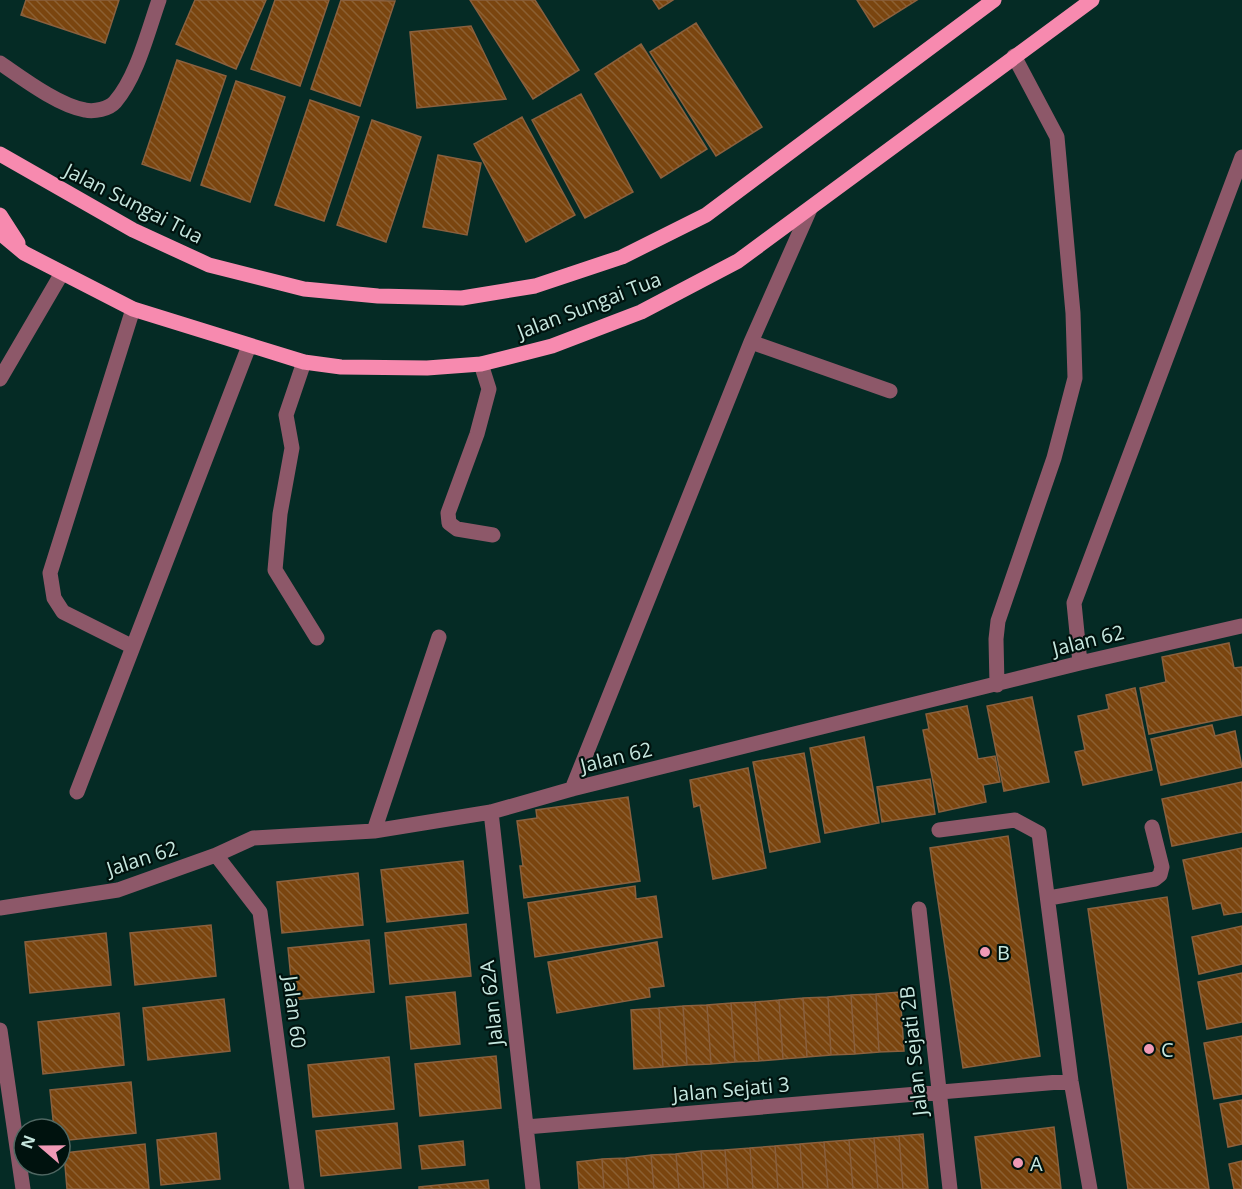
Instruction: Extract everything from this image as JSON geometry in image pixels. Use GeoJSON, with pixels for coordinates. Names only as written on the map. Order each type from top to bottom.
{"type":"FeatureCollection","features":[{"type":"Feature","properties":{"kind":"main road","name":"Jalan Sungai Tua"},"geometry":{"type":"LineString","coordinates":[[0,154],[133,230],[209,265],[303,289],[378,296],[462,298],[535,286],[622,257],[706,215],[994,0]]}},
{"type":"Feature","properties":{"kind":"main road","name":"Jalan Sungai Tua"},"geometry":{"type":"LineString","coordinates":[[0,233],[24,253],[133,309],[304,362],[341,367],[427,368],[481,364],[552,346],[641,312],[738,261],[1092,0]]}},
{"type":"Feature","properties":{"kind":"main road"},"geometry":{"type":"LineString","coordinates":[[0,215],[24,253]]}},
{"type":"Feature","properties":{"kind":"street"},"geometry":{"type":"LineString","coordinates":[[0,63],[59,100],[84,111],[99,110],[114,104],[127,84],[159,0]]}},
{"type":"Feature","properties":{"kind":"street"},"geometry":{"type":"LineString","coordinates":[[998,685],[996,639],[998,621],[1054,458],[1075,378],[1073,313],[1057,137],[1014,56]]}},
{"type":"Feature","properties":{"kind":"street"},"geometry":{"type":"LineString","coordinates":[[1080,663],[1074,603],[1242,157]]}},
{"type":"Feature","properties":{"kind":"street"},"geometry":{"type":"LineString","coordinates":[[572,789],[751,342],[810,209]]}},
{"type":"Feature","properties":{"kind":"street"},"geometry":{"type":"LineString","coordinates":[[0,379],[62,273]]}},
{"type":"Feature","properties":{"kind":"street"},"geometry":{"type":"LineString","coordinates":[[133,309],[50,573],[54,598],[63,612],[133,647]]}},
{"type":"Feature","properties":{"kind":"street"},"geometry":{"type":"LineString","coordinates":[[751,342],[890,391]]}},
{"type":"Feature","properties":{"kind":"street"},"geometry":{"type":"LineString","coordinates":[[77,792],[249,346]]}},
{"type":"Feature","properties":{"kind":"street"},"geometry":{"type":"LineString","coordinates":[[304,362],[286,415],[292,448],[280,514],[275,570],[317,638]]}},
{"type":"Feature","properties":{"kind":"street"},"geometry":{"type":"LineString","coordinates":[[481,364],[489,389],[477,434],[448,513],[449,523],[457,529],[493,535]]}},
{"type":"Feature","properties":{"kind":"street","name":"Jalan 62"},"geometry":{"type":"LineString","coordinates":[[0,908],[118,890],[216,855],[253,838],[374,831],[491,812],[572,789],[1080,663],[1242,626]]}},
{"type":"Feature","properties":{"kind":"street"},"geometry":{"type":"LineString","coordinates":[[374,831],[439,637]]}},
{"type":"Feature","properties":{"kind":"street","name":"Jalan 62A"},"geometry":{"type":"LineString","coordinates":[[491,812],[533,1189]]}},
{"type":"Feature","properties":{"kind":"street"},"geometry":{"type":"LineString","coordinates":[[939,830],[1015,820],[1039,833],[1071,1081],[1090,1189]]}},
{"type":"Feature","properties":{"kind":"street"},"geometry":{"type":"LineString","coordinates":[[1049,898],[1155,879],[1160,875],[1162,867],[1152,827]]}},
{"type":"Feature","properties":{"kind":"street","name":"Jalan 60"},"geometry":{"type":"LineString","coordinates":[[216,855],[260,912],[297,1189]]}},
{"type":"Feature","properties":{"kind":"street","name":"Jalan Sejati 2B"},"geometry":{"type":"LineString","coordinates":[[919,909],[950,1189]]}},
{"type":"Feature","properties":{"kind":"street"},"geometry":{"type":"LineString","coordinates":[[0,1030],[23,1189]]}},
{"type":"Feature","properties":{"kind":"street","name":"Jalan Sejati 3"},"geometry":{"type":"LineString","coordinates":[[526,1127],[1071,1081]]}},
{"type":"Feature","properties":{"kind":"building"},"geometry":{"type":"Polygon","coordinates":[[[26,0],[119,0],[105,43],[21,15],[26,0]]]}},
{"type":"Feature","properties":{"kind":"building"},"geometry":{"type":"Polygon","coordinates":[[[195,0],[266,0],[236,69],[176,44],[195,0]]]}},
{"type":"Feature","properties":{"kind":"building"},"geometry":{"type":"Polygon","coordinates":[[[275,0],[329,0],[300,86],[251,69],[275,0]]]}},
{"type":"Feature","properties":{"kind":"building"},"geometry":{"type":"Polygon","coordinates":[[[341,0],[395,1],[360,106],[311,89],[341,0]]]}},
{"type":"Feature","properties":{"kind":"building"},"geometry":{"type":"Polygon","coordinates":[[[470,0],[535,0],[579,70],[533,99],[470,0]]]}},
{"type":"Feature","properties":{"kind":"building"},"geometry":{"type":"Polygon","coordinates":[[[653,0],[673,0],[659,9],[653,0]]]}},
{"type":"Feature","properties":{"kind":"building"},"geometry":{"type":"Polygon","coordinates":[[[857,0],[917,0],[874,27],[857,0]]]}},
{"type":"Feature","properties":{"kind":"building"},"geometry":{"type":"Polygon","coordinates":[[[696,23],[762,127],[716,156],[650,52],[696,23]]]}},
{"type":"Feature","properties":{"kind":"building"},"geometry":{"type":"Polygon","coordinates":[[[471,26],[506,99],[417,108],[410,32],[471,26]]]}},
{"type":"Feature","properties":{"kind":"building"},"geometry":{"type":"Polygon","coordinates":[[[641,44],[707,149],[661,178],[595,74],[641,44]]]}},
{"type":"Feature","properties":{"kind":"building"},"geometry":{"type":"Polygon","coordinates":[[[177,60],[226,76],[190,181],[142,164],[177,60]]]}},
{"type":"Feature","properties":{"kind":"building"},"geometry":{"type":"Polygon","coordinates":[[[236,81],[285,97],[250,202],[201,185],[236,81]]]}},
{"type":"Feature","properties":{"kind":"building"},"geometry":{"type":"Polygon","coordinates":[[[581,94],[633,192],[585,218],[532,120],[581,94]]]}},
{"type":"Feature","properties":{"kind":"building"},"geometry":{"type":"Polygon","coordinates":[[[310,100],[359,117],[324,221],[275,205],[310,100]]]}},
{"type":"Feature","properties":{"kind":"building"},"geometry":{"type":"Polygon","coordinates":[[[522,117],[575,215],[526,242],[474,144],[522,117]]]}},
{"type":"Feature","properties":{"kind":"building"},"geometry":{"type":"Polygon","coordinates":[[[372,120],[421,137],[386,242],[337,225],[372,120]]]}},
{"type":"Feature","properties":{"kind":"building"},"geometry":{"type":"Polygon","coordinates":[[[438,155],[481,163],[467,235],[423,227],[438,155]]]}},
{"type":"Feature","properties":{"kind":"building"},"geometry":{"type":"Polygon","coordinates":[[[1229,643],[1234,668],[1242,667],[1242,715],[1149,734],[1140,688],[1166,682],[1162,657],[1229,643]]]}},
{"type":"Feature","properties":{"kind":"building"},"geometry":{"type":"Polygon","coordinates":[[[1135,688],[1152,770],[1083,785],[1075,752],[1085,750],[1078,716],[1109,709],[1106,695],[1135,688]]]}},
{"type":"Feature","properties":{"kind":"building"},"geometry":{"type":"Polygon","coordinates":[[[1032,697],[1049,782],[1004,791],[987,706],[1032,697]]]}},
{"type":"Feature","properties":{"kind":"building"},"geometry":{"type":"Polygon","coordinates":[[[967,706],[978,759],[995,756],[1000,782],[983,785],[986,802],[939,812],[923,730],[929,729],[926,714],[967,706]]]}},
{"type":"Feature","properties":{"kind":"building"},"geometry":{"type":"Polygon","coordinates":[[[1212,725],[1215,736],[1235,731],[1242,767],[1161,785],[1151,739],[1212,725]]]}},
{"type":"Feature","properties":{"kind":"building"},"geometry":{"type":"Polygon","coordinates":[[[864,737],[879,823],[825,833],[810,748],[864,737]]]}},
{"type":"Feature","properties":{"kind":"building"},"geometry":{"type":"Polygon","coordinates":[[[804,753],[820,842],[770,852],[753,762],[804,753]]]}},
{"type":"Feature","properties":{"kind":"building"},"geometry":{"type":"Polygon","coordinates":[[[748,768],[766,868],[713,879],[700,805],[694,807],[690,780],[748,768]]]}},
{"type":"Feature","properties":{"kind":"building"},"geometry":{"type":"Polygon","coordinates":[[[930,779],[935,814],[882,822],[877,787],[930,779]]]}},
{"type":"Feature","properties":{"kind":"building"},"geometry":{"type":"Polygon","coordinates":[[[1242,782],[1242,832],[1172,846],[1162,799],[1242,782]]]}},
{"type":"Feature","properties":{"kind":"building"},"geometry":{"type":"Polygon","coordinates":[[[628,797],[640,881],[524,898],[520,866],[523,866],[517,821],[537,818],[536,810],[628,797]]]}},
{"type":"Feature","properties":{"kind":"building","name":"B"},"geometry":{"type":"Polygon","coordinates":[[[1008,836],[1040,1056],[963,1068],[930,848],[1008,836]]]}},
{"type":"Feature","properties":{"kind":"building"},"geometry":{"type":"Polygon","coordinates":[[[1242,848],[1242,912],[1224,915],[1221,903],[1193,909],[1183,860],[1242,848]]]}},
{"type":"Feature","properties":{"kind":"building"},"geometry":{"type":"Polygon","coordinates":[[[463,861],[468,913],[387,922],[381,870],[463,861]]]}},
{"type":"Feature","properties":{"kind":"building"},"geometry":{"type":"Polygon","coordinates":[[[358,873],[363,925],[282,933],[277,882],[358,873]]]}},
{"type":"Feature","properties":{"kind":"building"},"geometry":{"type":"Polygon","coordinates":[[[635,886],[636,899],[656,896],[662,937],[535,957],[528,903],[635,886]]]}},
{"type":"Feature","properties":{"kind":"building","name":"C"},"geometry":{"type":"Polygon","coordinates":[[[1167,897],[1209,1189],[1128,1189],[1088,909],[1167,897]]]}},
{"type":"Feature","properties":{"kind":"building"},"geometry":{"type":"Polygon","coordinates":[[[466,924],[471,976],[390,984],[385,933],[466,924]]]}},
{"type":"Feature","properties":{"kind":"building"},"geometry":{"type":"Polygon","coordinates":[[[211,925],[216,976],[135,985],[130,933],[211,925]]]}},
{"type":"Feature","properties":{"kind":"building"},"geometry":{"type":"Polygon","coordinates":[[[1242,926],[1242,964],[1199,974],[1192,937],[1242,926]]]}},
{"type":"Feature","properties":{"kind":"building"},"geometry":{"type":"Polygon","coordinates":[[[106,933],[111,985],[30,993],[25,942],[106,933]]]}},
{"type":"Feature","properties":{"kind":"building"},"geometry":{"type":"Polygon","coordinates":[[[369,940],[374,992],[293,1000],[288,948],[369,940]]]}},
{"type":"Feature","properties":{"kind":"building"},"geometry":{"type":"Polygon","coordinates":[[[657,942],[664,986],[649,988],[650,997],[557,1013],[548,962],[657,942]]]}},
{"type":"Feature","properties":{"kind":"building"},"geometry":{"type":"Polygon","coordinates":[[[1242,973],[1242,1022],[1207,1029],[1198,982],[1242,973]]]}},
{"type":"Feature","properties":{"kind":"building"},"geometry":{"type":"Polygon","coordinates":[[[455,992],[460,1044],[411,1049],[406,997],[455,992]]]}},
{"type":"Feature","properties":{"kind":"building"},"geometry":{"type":"Polygon","coordinates":[[[900,992],[904,1051],[879,1052],[876,994],[900,992]]]}},
{"type":"Feature","properties":{"kind":"building"},"geometry":{"type":"Polygon","coordinates":[[[876,994],[879,1052],[855,1054],[851,995],[876,994]]]}},
{"type":"Feature","properties":{"kind":"building"},"geometry":{"type":"Polygon","coordinates":[[[851,995],[855,1054],[831,1055],[828,997],[851,995]]]}},
{"type":"Feature","properties":{"kind":"building"},"geometry":{"type":"Polygon","coordinates":[[[828,997],[831,1055],[807,1057],[803,998],[828,997]]]}},
{"type":"Feature","properties":{"kind":"building"},"geometry":{"type":"Polygon","coordinates":[[[803,998],[807,1057],[783,1059],[779,1000],[803,998]]]}},
{"type":"Feature","properties":{"kind":"building"},"geometry":{"type":"Polygon","coordinates":[[[224,999],[230,1051],[148,1060],[143,1008],[224,999]]]}},
{"type":"Feature","properties":{"kind":"building"},"geometry":{"type":"Polygon","coordinates":[[[779,1000],[783,1059],[759,1061],[755,1002],[779,1000]]]}},
{"type":"Feature","properties":{"kind":"building"},"geometry":{"type":"Polygon","coordinates":[[[755,1002],[759,1061],[735,1062],[731,1003],[755,1002]]]}},
{"type":"Feature","properties":{"kind":"building"},"geometry":{"type":"Polygon","coordinates":[[[731,1003],[735,1062],[711,1064],[707,1005],[731,1003]]]}},
{"type":"Feature","properties":{"kind":"building"},"geometry":{"type":"Polygon","coordinates":[[[707,1005],[711,1064],[687,1065],[683,1006],[707,1005]]]}},
{"type":"Feature","properties":{"kind":"building"},"geometry":{"type":"Polygon","coordinates":[[[683,1006],[687,1065],[663,1067],[659,1008],[683,1006]]]}},
{"type":"Feature","properties":{"kind":"building"},"geometry":{"type":"Polygon","coordinates":[[[659,1008],[663,1067],[634,1069],[631,1010],[659,1008]]]}},
{"type":"Feature","properties":{"kind":"building"},"geometry":{"type":"Polygon","coordinates":[[[119,1013],[124,1065],[43,1074],[38,1022],[119,1013]]]}},
{"type":"Feature","properties":{"kind":"building"},"geometry":{"type":"Polygon","coordinates":[[[1242,1036],[1242,1094],[1214,1099],[1204,1043],[1242,1036]]]}},
{"type":"Feature","properties":{"kind":"building"},"geometry":{"type":"Polygon","coordinates":[[[496,1056],[501,1108],[420,1116],[415,1064],[496,1056]]]}},
{"type":"Feature","properties":{"kind":"building"},"geometry":{"type":"Polygon","coordinates":[[[389,1057],[394,1109],[313,1117],[308,1065],[389,1057]]]}},
{"type":"Feature","properties":{"kind":"building"},"geometry":{"type":"Polygon","coordinates":[[[131,1082],[136,1133],[72,1140],[72,1117],[53,1117],[50,1090],[131,1082]]]}},
{"type":"Feature","properties":{"kind":"building"},"geometry":{"type":"Polygon","coordinates":[[[1242,1100],[1242,1144],[1228,1147],[1220,1104],[1242,1100]]]}},
{"type":"Feature","properties":{"kind":"building"},"geometry":{"type":"Polygon","coordinates":[[[397,1123],[401,1168],[321,1176],[316,1131],[397,1123]]]}},
{"type":"Feature","properties":{"kind":"building","name":"A"},"geometry":{"type":"Polygon","coordinates":[[[1054,1127],[1061,1189],[982,1189],[975,1137],[1054,1127]]]}},
{"type":"Feature","properties":{"kind":"building"},"geometry":{"type":"Polygon","coordinates":[[[216,1133],[220,1179],[161,1185],[157,1140],[216,1133]]]}},
{"type":"Feature","properties":{"kind":"building"},"geometry":{"type":"Polygon","coordinates":[[[923,1134],[928,1189],[903,1189],[899,1136],[923,1134]]]}},
{"type":"Feature","properties":{"kind":"building"},"geometry":{"type":"Polygon","coordinates":[[[899,1136],[903,1189],[878,1189],[874,1138],[899,1136]]]}},
{"type":"Feature","properties":{"kind":"building"},"geometry":{"type":"Polygon","coordinates":[[[874,1138],[878,1189],[853,1189],[849,1140],[874,1138]]]}},
{"type":"Feature","properties":{"kind":"building"},"geometry":{"type":"Polygon","coordinates":[[[849,1140],[853,1189],[828,1189],[824,1142],[849,1140]]]}},
{"type":"Feature","properties":{"kind":"building"},"geometry":{"type":"Polygon","coordinates":[[[463,1141],[465,1165],[422,1169],[419,1146],[463,1141]]]}},
{"type":"Feature","properties":{"kind":"building"},"geometry":{"type":"Polygon","coordinates":[[[824,1142],[828,1189],[803,1189],[800,1144],[824,1142]]]}},
{"type":"Feature","properties":{"kind":"building"},"geometry":{"type":"Polygon","coordinates":[[[145,1144],[149,1189],[67,1189],[66,1177],[72,1177],[72,1152],[145,1144]]]}},
{"type":"Feature","properties":{"kind":"building"},"geometry":{"type":"Polygon","coordinates":[[[800,1144],[803,1189],[778,1189],[775,1146],[800,1144]]]}},
{"type":"Feature","properties":{"kind":"building"},"geometry":{"type":"Polygon","coordinates":[[[775,1146],[778,1189],[753,1189],[750,1148],[775,1146]]]}},
{"type":"Feature","properties":{"kind":"building"},"geometry":{"type":"Polygon","coordinates":[[[750,1148],[753,1189],[728,1189],[725,1150],[750,1148]]]}},
{"type":"Feature","properties":{"kind":"building"},"geometry":{"type":"Polygon","coordinates":[[[725,1150],[728,1189],[704,1189],[701,1151],[725,1150]]]}},
{"type":"Feature","properties":{"kind":"building"},"geometry":{"type":"Polygon","coordinates":[[[701,1151],[704,1189],[679,1189],[676,1154],[701,1151]]]}},
{"type":"Feature","properties":{"kind":"building"},"geometry":{"type":"Polygon","coordinates":[[[676,1154],[679,1189],[654,1189],[651,1155],[676,1154]]]}},
{"type":"Feature","properties":{"kind":"building"},"geometry":{"type":"Polygon","coordinates":[[[651,1155],[654,1189],[629,1189],[626,1158],[651,1155]]]}},
{"type":"Feature","properties":{"kind":"building"},"geometry":{"type":"Polygon","coordinates":[[[626,1158],[629,1189],[604,1189],[602,1159],[626,1158]]]}},
{"type":"Feature","properties":{"kind":"building"},"geometry":{"type":"Polygon","coordinates":[[[602,1159],[604,1189],[579,1189],[577,1162],[602,1159]]]}},
{"type":"Feature","properties":{"kind":"building"},"geometry":{"type":"Polygon","coordinates":[[[1242,1161],[1242,1189],[1234,1189],[1229,1164],[1242,1161]]]}},
{"type":"Feature","properties":{"kind":"building"},"geometry":{"type":"Polygon","coordinates":[[[488,1180],[489,1189],[419,1189],[419,1187],[488,1180]]]}},
{"type":"Feature","properties":{"kind":"place","name":"B"},"geometry":{"type":"Point","coordinates":[985,952]}},
{"type":"Feature","properties":{"kind":"place","name":"C"},"geometry":{"type":"Point","coordinates":[1149,1049]}},
{"type":"Feature","properties":{"kind":"place","name":"A"},"geometry":{"type":"Point","coordinates":[1018,1163]}}]}
